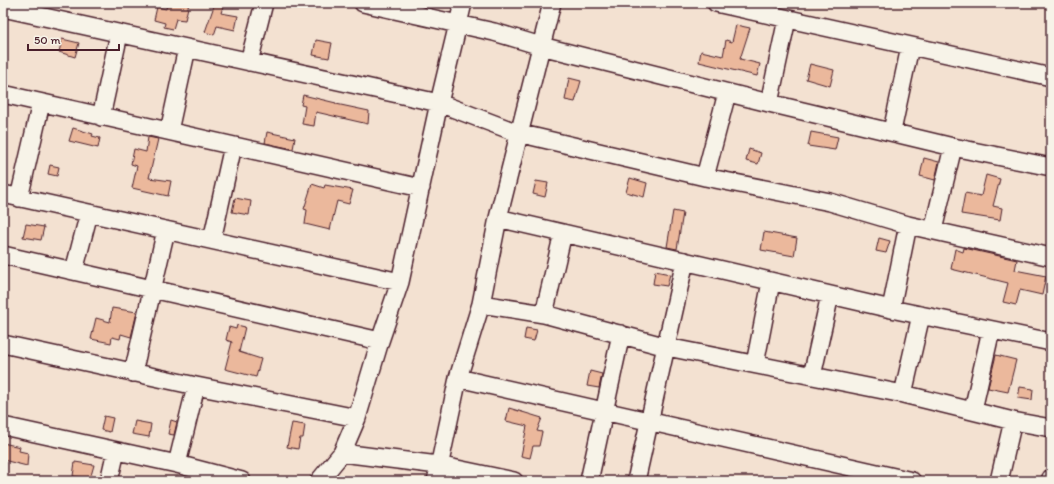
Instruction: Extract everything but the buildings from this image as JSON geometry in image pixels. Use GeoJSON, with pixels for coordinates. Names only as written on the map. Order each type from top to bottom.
{"type":"FeatureCollection","features":[{"type":"Feature","properties":{"kind":"street"},"geometry":{"type":"LineString","coordinates":[[249,62],[264,3]]}},
{"type":"Feature","properties":{"kind":"street"},"geometry":{"type":"LineString","coordinates":[[362,3],[459,24],[727,93],[892,131],[953,147],[1051,167]]}},
{"type":"Feature","properties":{"kind":"street"},"geometry":{"type":"LineString","coordinates":[[320,481],[342,453],[357,418],[380,341],[400,282],[422,188],[439,103],[463,3]]}},
{"type":"Feature","properties":{"kind":"street"},"geometry":{"type":"LineString","coordinates":[[437,473],[458,378],[481,304],[498,218],[518,133],[552,3]]}},
{"type":"Feature","properties":{"kind":"street"},"geometry":{"type":"LineString","coordinates":[[716,3],[1051,78]]}},
{"type":"Feature","properties":{"kind":"street"},"geometry":{"type":"LineString","coordinates":[[3,8],[27,8],[119,34],[439,103],[518,133],[705,177],[830,202],[908,225],[1051,257]]}},
{"type":"Feature","properties":{"kind":"street"},"geometry":{"type":"LineString","coordinates":[[769,103],[787,19]]}},
{"type":"Feature","properties":{"kind":"street"},"geometry":{"type":"LineString","coordinates":[[101,117],[119,34]]}},
{"type":"Feature","properties":{"kind":"street"},"geometry":{"type":"LineString","coordinates":[[892,131],[910,47]]}},
{"type":"Feature","properties":{"kind":"street"},"geometry":{"type":"LineString","coordinates":[[169,131],[187,48]]}},
{"type":"Feature","properties":{"kind":"street"},"geometry":{"type":"LineString","coordinates":[[705,177],[727,93]]}},
{"type":"Feature","properties":{"kind":"street"},"geometry":{"type":"LineString","coordinates":[[3,94],[422,188]]}},
{"type":"Feature","properties":{"kind":"street"},"geometry":{"type":"LineString","coordinates":[[41,103],[11,196],[400,282]]}},
{"type":"Feature","properties":{"kind":"street"},"geometry":{"type":"LineString","coordinates":[[212,240],[233,146]]}},
{"type":"Feature","properties":{"kind":"street"},"geometry":{"type":"LineString","coordinates":[[933,230],[953,147]]}},
{"type":"Feature","properties":{"kind":"street"},"geometry":{"type":"LineString","coordinates":[[74,271],[89,213]]}},
{"type":"Feature","properties":{"kind":"street"},"geometry":{"type":"LineString","coordinates":[[498,218],[891,309],[1051,342]]}},
{"type":"Feature","properties":{"kind":"street"},"geometry":{"type":"LineString","coordinates":[[891,309],[908,225]]}},
{"type":"Feature","properties":{"kind":"street"},"geometry":{"type":"LineString","coordinates":[[134,373],[166,230]]}},
{"type":"Feature","properties":{"kind":"street"},"geometry":{"type":"LineString","coordinates":[[544,314],[563,233]]}},
{"type":"Feature","properties":{"kind":"street"},"geometry":{"type":"LineString","coordinates":[[3,255],[380,341]]}},
{"type":"Feature","properties":{"kind":"street"},"geometry":{"type":"LineString","coordinates":[[636,481],[685,262]]}},
{"type":"Feature","properties":{"kind":"street"},"geometry":{"type":"LineString","coordinates":[[754,364],[771,282]]}},
{"type":"Feature","properties":{"kind":"street"},"geometry":{"type":"LineString","coordinates":[[812,376],[830,295]]}},
{"type":"Feature","properties":{"kind":"street"},"geometry":{"type":"LineString","coordinates":[[481,304],[544,314],[667,347],[903,394],[1013,421],[1051,428]]}},
{"type":"Feature","properties":{"kind":"street"},"geometry":{"type":"LineString","coordinates":[[903,394],[921,315]]}},
{"type":"Feature","properties":{"kind":"street"},"geometry":{"type":"LineString","coordinates":[[973,410],[991,330]]}},
{"type":"Feature","properties":{"kind":"street"},"geometry":{"type":"LineString","coordinates":[[589,481],[621,334]]}},
{"type":"Feature","properties":{"kind":"street"},"geometry":{"type":"LineString","coordinates":[[3,344],[196,386],[357,418]]}},
{"type":"Feature","properties":{"kind":"street"},"geometry":{"type":"LineString","coordinates":[[458,378],[885,478],[912,481]]}},
{"type":"Feature","properties":{"kind":"street"},"geometry":{"type":"LineString","coordinates":[[177,464],[196,386]]}},
{"type":"Feature","properties":{"kind":"street"},"geometry":{"type":"LineString","coordinates":[[999,481],[1013,421]]}},
{"type":"Feature","properties":{"kind":"street"},"geometry":{"type":"LineString","coordinates":[[3,426],[177,464],[242,481]]}},
{"type":"Feature","properties":{"kind":"street"},"geometry":{"type":"LineString","coordinates":[[109,481],[116,451]]}},
{"type":"Feature","properties":{"kind":"street"},"geometry":{"type":"LineString","coordinates":[[342,453],[437,473],[514,481]]}}]}
